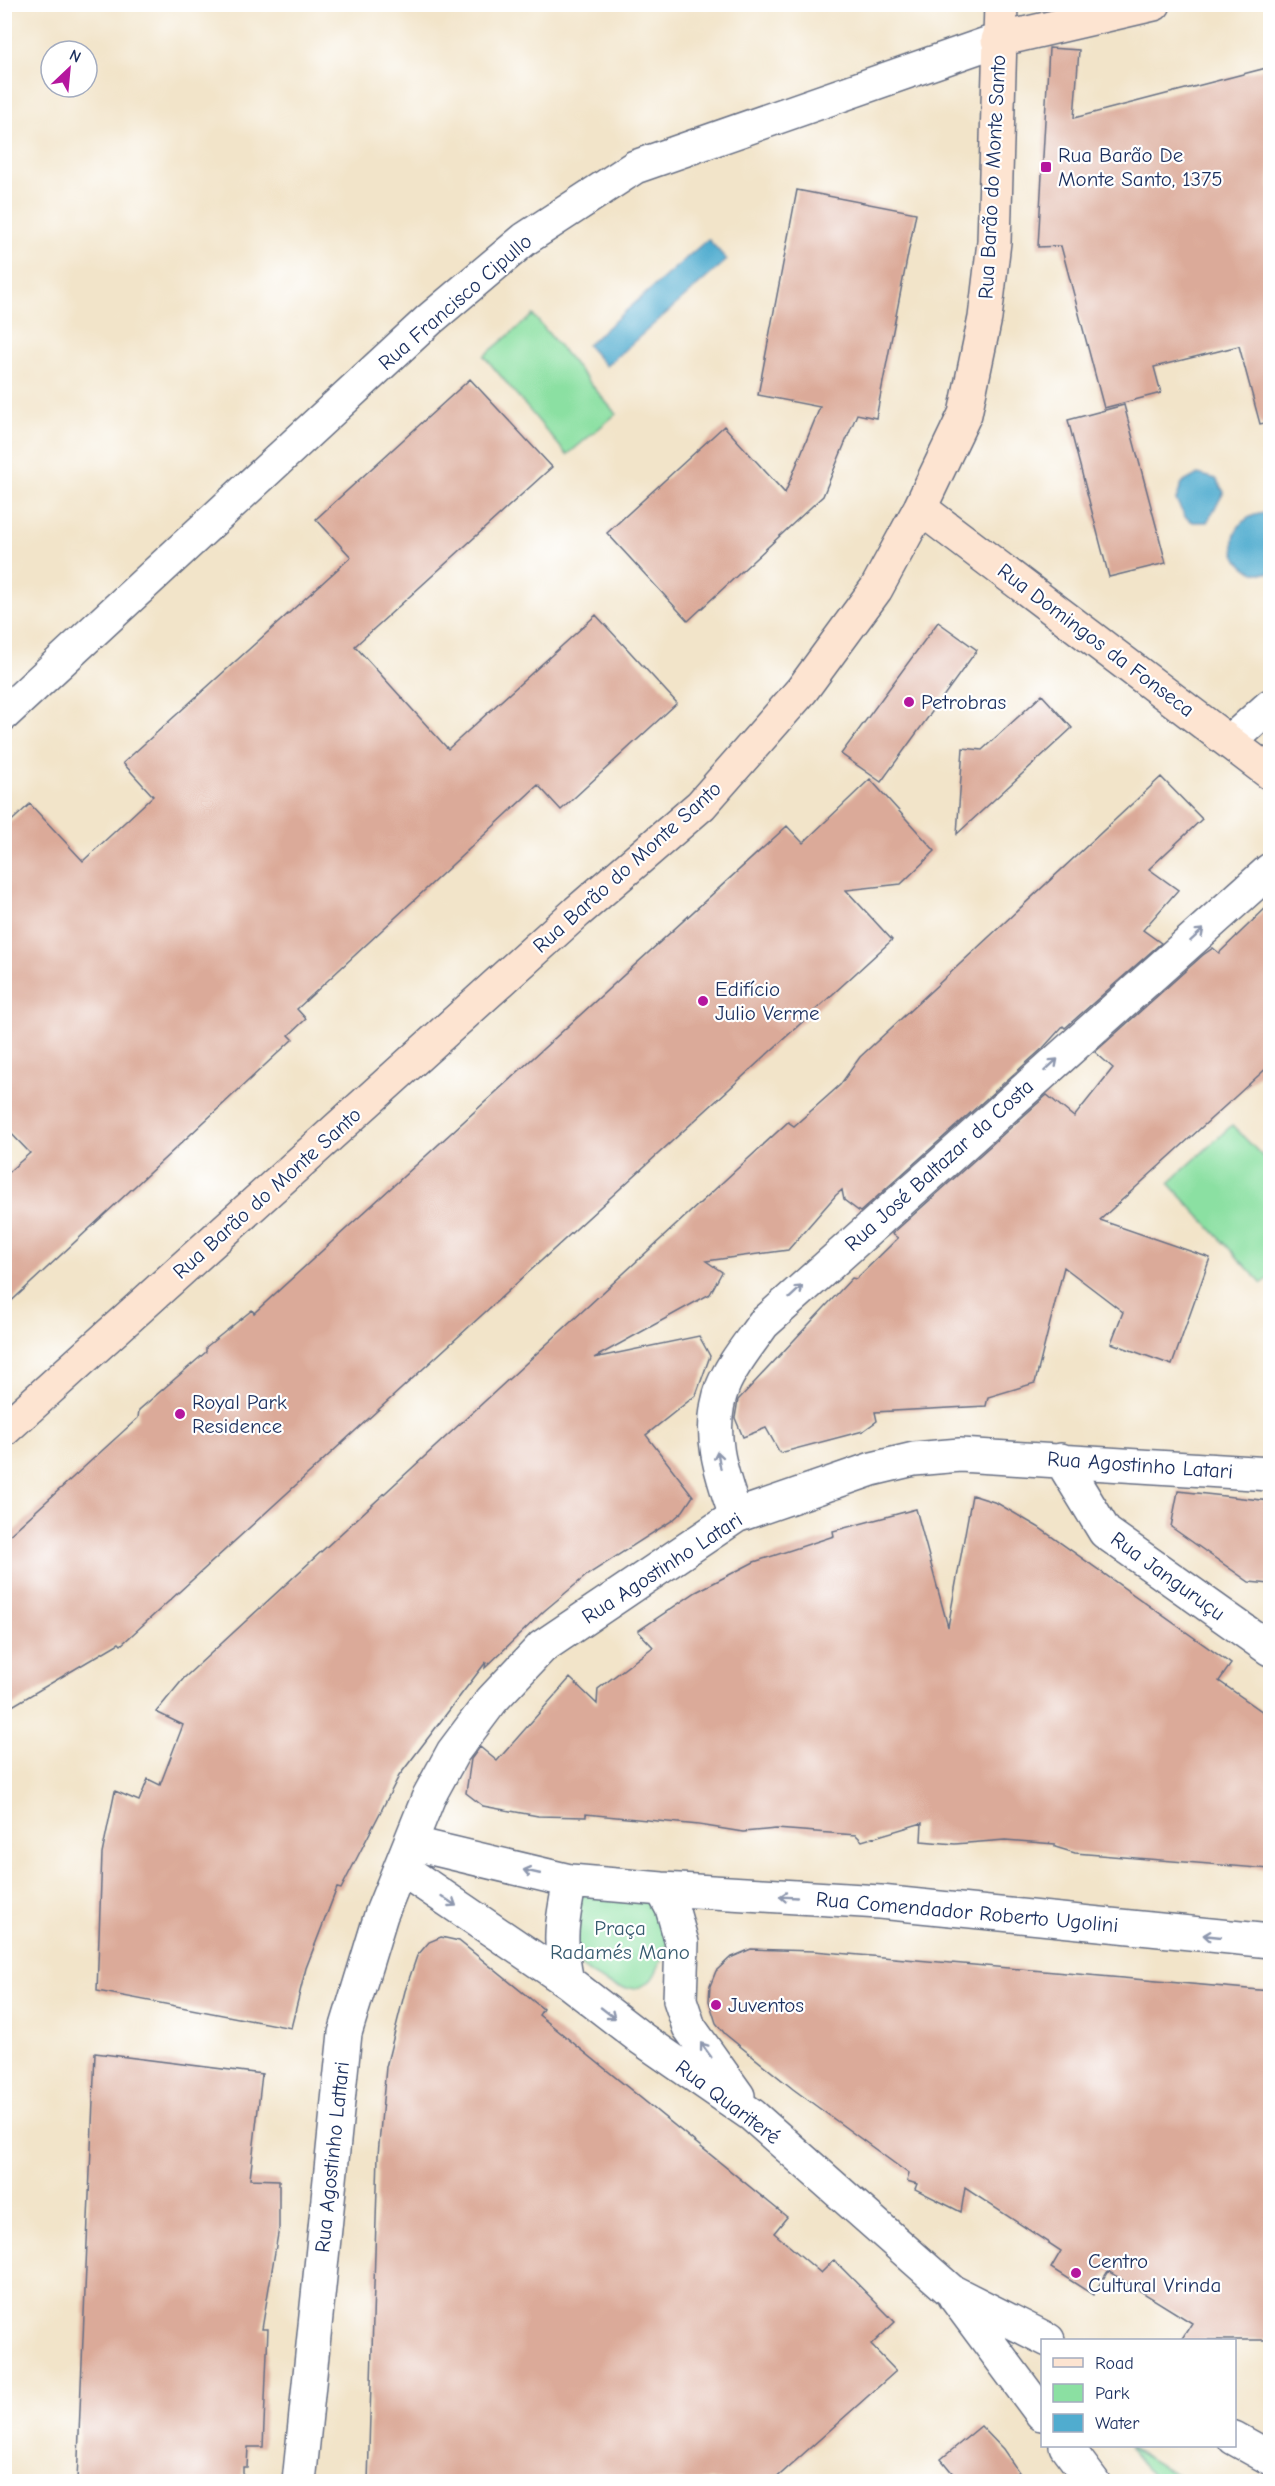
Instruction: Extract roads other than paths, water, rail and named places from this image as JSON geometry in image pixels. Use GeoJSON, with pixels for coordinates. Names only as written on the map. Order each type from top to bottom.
{"type":"FeatureCollection","features":[{"type":"Feature","properties":{"kind":"street","name":"Rua Barão do Monte Santo"},"geometry":{"type":"LineString","coordinates":[[4,1430],[578,912],[701,805],[802,690],[876,589],[920,508],[965,414],[986,318],[994,242],[998,40],[1001,4]]}},
{"type":"Feature","properties":{"kind":"street"},"geometry":{"type":"LineString","coordinates":[[998,40],[1154,4]]}},
{"type":"Feature","properties":{"kind":"street","name":"Rua Francisco Cipullo"},"geometry":{"type":"LineString","coordinates":[[4,714],[429,320],[525,239],[635,167],[998,40]]}},
{"type":"Feature","properties":{"kind":"street","name":"Rua Domingos da Fonseca"},"geometry":{"type":"LineString","coordinates":[[920,508],[1231,741],[1270,773]]}},
{"type":"Feature","properties":{"kind":"street"},"geometry":{"type":"LineString","coordinates":[[1231,741],[1270,706]]}},
{"type":"Feature","properties":{"kind":"street","name":"Rua José Baltazar da Costa"},"geometry":{"type":"LineString","coordinates":[[736,1516],[718,1461],[715,1422],[723,1386],[763,1324],[1270,870]]}},
{"type":"Feature","properties":{"kind":"street","name":"Rua Agostinho Latari"},"geometry":{"type":"LineString","coordinates":[[405,1856],[429,1796],[453,1752],[492,1700],[542,1647],[736,1516],[872,1469],[914,1459],[960,1455],[1270,1474]]}},
{"type":"Feature","properties":{"kind":"street","name":"Rua Janguruçu"},"geometry":{"type":"LineString","coordinates":[[1061,1460],[1106,1532],[1270,1649]]}},
{"type":"Feature","properties":{"kind":"street","name":"Rua Comendador Roberto Ugolini"},"geometry":{"type":"LineString","coordinates":[[405,1856],[570,1881],[880,1902],[1270,1941]]}},
{"type":"Feature","properties":{"kind":"street","name":"Rua Quariteré"},"geometry":{"type":"LineString","coordinates":[[405,1856],[642,2039],[752,2115],[951,2291],[1046,2339]]}},
{"type":"Feature","properties":{"kind":"street","name":"Rua Agostinho Lattari"},"geometry":{"type":"LineString","coordinates":[[299,2481],[345,2033],[362,1970],[405,1856]]}},
{"type":"Feature","properties":{"kind":"street"},"geometry":{"type":"LineString","coordinates":[[567,1981],[560,1949],[562,1922],[570,1881]]}},
{"type":"Feature","properties":{"kind":"street"},"geometry":{"type":"LineString","coordinates":[[662,1889],[672,1908],[682,1943],[680,2000],[689,2027],[752,2115]]}},
{"type":"Feature","properties":{"kind":"street"},"geometry":{"type":"LineString","coordinates":[[951,2291],[1041,2413]]}},
{"type":"Feature","properties":{"kind":"street"},"geometry":{"type":"LineString","coordinates":[[1236,2439],[1270,2458]]}},
{"type":"Feature","properties":{"kind":"street"},"geometry":{"type":"LineString","coordinates":[[1068,2447],[1093,2481]]}},
{"type":"Feature","properties":{"kind":"water"},"geometry":{"type":"Polygon","coordinates":[[[708,239],[727,260],[606,366],[587,345],[708,239]]]}},
{"type":"Feature","properties":{"kind":"water"},"geometry":{"type":"Polygon","coordinates":[[[1198,474],[1216,479],[1224,492],[1207,522],[1193,522],[1185,517],[1176,500],[1182,483],[1198,474]]]}},
{"type":"Feature","properties":{"kind":"water"},"geometry":{"type":"Polygon","coordinates":[[[1270,513],[1270,573],[1254,572],[1243,566],[1236,556],[1234,544],[1236,533],[1242,523],[1254,515],[1270,513]]]}},
{"type":"Feature","properties":{"kind":"place","name":"Rua Barão De Monte Santo, 1375"},"geometry":{"type":"Point","coordinates":[1046,167]}},
{"type":"Feature","properties":{"kind":"place","name":"Petrobras"},"geometry":{"type":"Point","coordinates":[909,702]}},
{"type":"Feature","properties":{"kind":"place","name":"Edifício Julio Verme"},"geometry":{"type":"Point","coordinates":[703,1001]}},
{"type":"Feature","properties":{"kind":"place","name":"Royal Park Residence"},"geometry":{"type":"Point","coordinates":[180,1414]}},
{"type":"Feature","properties":{"kind":"place","name":"Juventos"},"geometry":{"type":"Point","coordinates":[716,2005]}},
{"type":"Feature","properties":{"kind":"place","name":"Centro Cultural Vrinda"},"geometry":{"type":"Point","coordinates":[1076,2273]}},
{"type":"Feature","properties":{"kind":"park label","name":"Praça Radamés Mano"},"geometry":{"type":"Point","coordinates":[620,1940]}}]}
